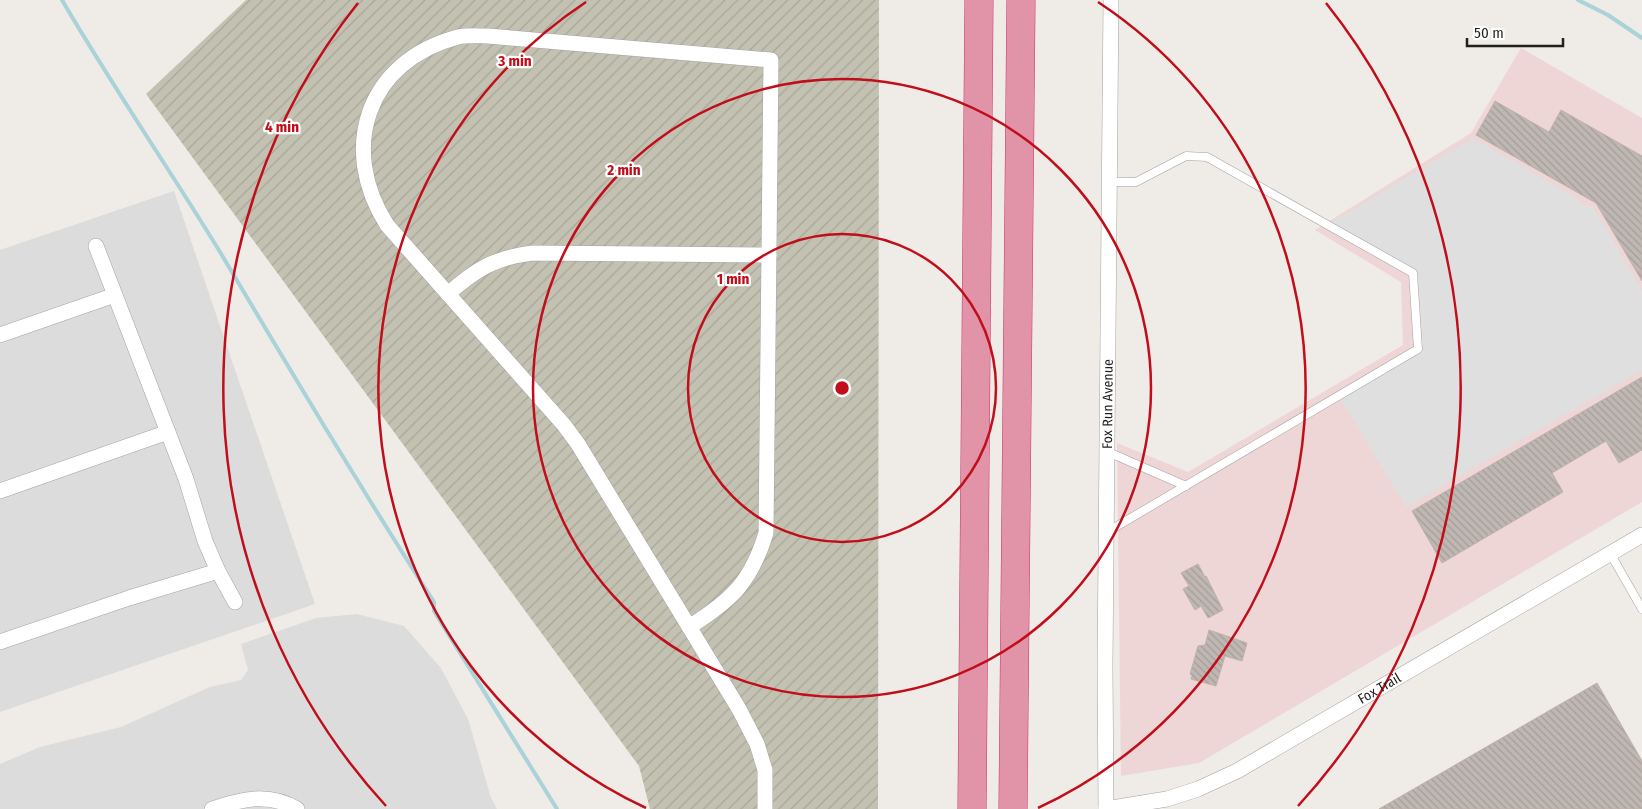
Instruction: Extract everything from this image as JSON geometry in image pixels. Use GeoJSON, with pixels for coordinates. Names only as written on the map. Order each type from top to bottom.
{"type":"FeatureCollection","features":[{"type":"Feature","properties":{"kind":"highway"},"geometry":{"type":"LineString","coordinates":[[972,809],[979,0]]}},
{"type":"Feature","properties":{"kind":"highway"},"geometry":{"type":"LineString","coordinates":[[1013,809],[1022,0]]}},
{"type":"Feature","properties":{"kind":"street","name":"Fox Run Avenue"},"geometry":{"type":"LineString","coordinates":[[1106,809],[1111,0]]}},
{"type":"Feature","properties":{"kind":"street"},"geometry":{"type":"LineString","coordinates":[[689,627],[728,599],[746,580],[758,559],[766,533],[771,60],[488,36],[459,37],[430,48],[406,61],[384,84],[374,102],[362,138],[367,185],[376,209],[387,225],[578,444],[689,627],[739,709],[757,744],[765,770],[765,809]]}},
{"type":"Feature","properties":{"kind":"street"},"geometry":{"type":"LineString","coordinates":[[96,246],[168,432],[205,541],[218,571],[235,602]]}},
{"type":"Feature","properties":{"kind":"street"},"geometry":{"type":"LineString","coordinates":[[448,294],[490,262],[524,254],[769,255]]}},
{"type":"Feature","properties":{"kind":"street"},"geometry":{"type":"LineString","coordinates":[[0,335],[114,295]]}},
{"type":"Feature","properties":{"kind":"street"},"geometry":{"type":"LineString","coordinates":[[0,491],[168,432]]}},
{"type":"Feature","properties":{"kind":"street","name":"Fox Trail"},"geometry":{"type":"LineString","coordinates":[[1106,809],[1167,799],[1198,789],[1237,771],[1642,535]]}},
{"type":"Feature","properties":{"kind":"street"},"geometry":{"type":"LineString","coordinates":[[0,642],[129,598],[218,571]]}},
{"type":"Feature","properties":{"kind":"street"},"geometry":{"type":"LineString","coordinates":[[212,809],[251,798],[283,802],[297,809]]}},
{"type":"Feature","properties":{"kind":"lane"},"geometry":{"type":"LineString","coordinates":[[1107,532],[1418,349],[1413,273],[1207,157],[1186,156],[1136,182],[1109,182]]}},
{"type":"Feature","properties":{"kind":"lane"},"geometry":{"type":"LineString","coordinates":[[1108,452],[1186,486]]}},
{"type":"Feature","properties":{"kind":"lane"},"geometry":{"type":"LineString","coordinates":[[1610,553],[1642,609]]}},
{"type":"Feature","properties":{"kind":"shaded area"},"geometry":{"type":"Polygon","coordinates":[[[246,0],[879,0],[878,809],[650,809],[639,766],[146,94],[246,0]]]}},
{"type":"Feature","properties":{"kind":"shaded area"},"geometry":{"type":"Polygon","coordinates":[[[1521,48],[1642,118],[1642,502],[1199,763],[1121,776],[1117,443],[1188,472],[1403,345],[1401,282],[1315,230],[1471,133],[1521,48]]]}},
{"type":"Feature","properties":{"kind":"shaded area"},"geometry":{"type":"Polygon","coordinates":[[[1473,138],[1577,198],[1582,204],[1594,208],[1642,291],[1642,370],[1406,507],[1340,398],[1422,350],[1416,271],[1332,222],[1473,138]]]}},
{"type":"Feature","properties":{"kind":"shaded area"},"geometry":{"type":"Polygon","coordinates":[[[174,191],[315,604],[0,712],[0,250],[174,191]]]}},
{"type":"Feature","properties":{"kind":"shaded area"},"geometry":{"type":"Polygon","coordinates":[[[357,614],[404,626],[441,668],[468,719],[491,798],[497,809],[0,809],[0,764],[40,747],[121,727],[210,687],[241,680],[248,670],[241,644],[316,618],[357,614]]]}},
{"type":"Feature","properties":{"kind":"building"},"geometry":{"type":"Polygon","coordinates":[[[1495,101],[1549,132],[1561,110],[1642,156],[1642,281],[1596,203],[1476,135],[1495,101]]]}},
{"type":"Feature","properties":{"kind":"building"},"geometry":{"type":"Polygon","coordinates":[[[1642,377],[1642,450],[1619,463],[1606,441],[1552,473],[1563,492],[1442,563],[1412,511],[1642,377]]]}},
{"type":"Feature","properties":{"kind":"building"},"geometry":{"type":"Polygon","coordinates":[[[1198,564],[1223,610],[1208,618],[1201,606],[1195,610],[1183,589],[1189,586],[1181,573],[1198,564]]]}},
{"type":"Feature","properties":{"kind":"building"},"geometry":{"type":"Polygon","coordinates":[[[1209,630],[1247,643],[1242,661],[1225,656],[1216,686],[1191,679],[1192,675],[1190,674],[1198,646],[1205,645],[1209,630]]]}},
{"type":"Feature","properties":{"kind":"building"},"geometry":{"type":"Polygon","coordinates":[[[1597,683],[1642,761],[1642,809],[1379,809],[1597,683]]]}},
{"type":"Feature","properties":{"kind":"waterway"},"geometry":{"type":"LineString","coordinates":[[62,0],[217,247],[351,470],[434,602],[434,611],[557,809]]}},
{"type":"Feature","properties":{"kind":"waterway"},"geometry":{"type":"LineString","coordinates":[[1578,0],[1608,15],[1642,38]]}}]}
